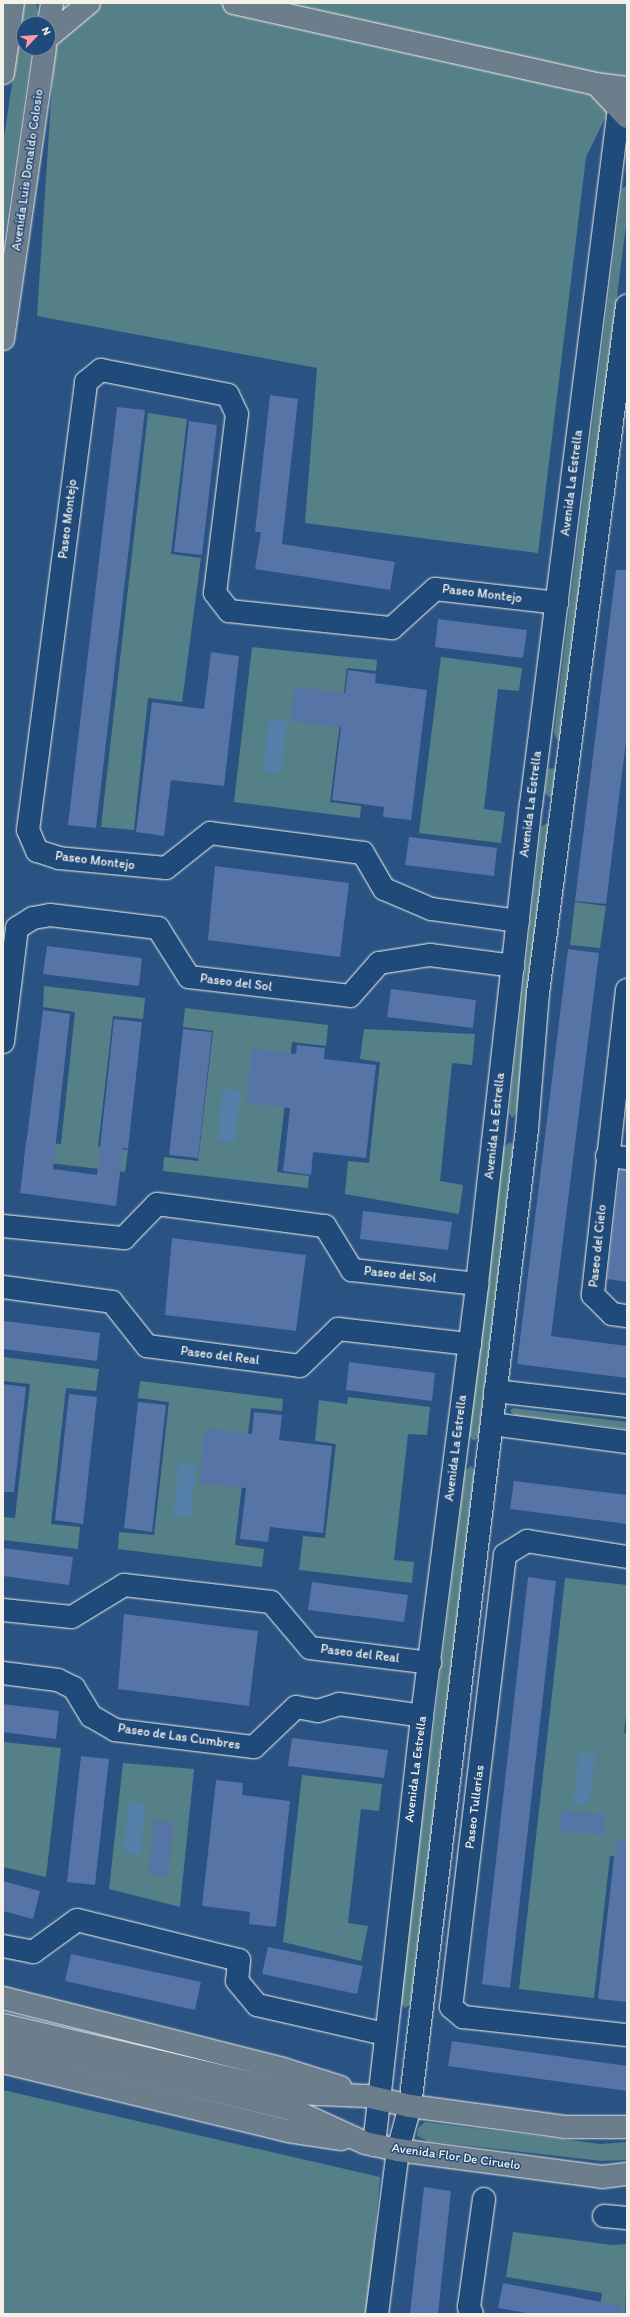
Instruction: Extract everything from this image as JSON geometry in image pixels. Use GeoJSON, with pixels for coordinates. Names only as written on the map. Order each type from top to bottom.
{"type":"FeatureCollection","features":[{"type":"Feature","properties":{"kind":"main road"},"geometry":{"type":"LineString","coordinates":[[3,73],[13,3]]}},
{"type":"Feature","properties":{"kind":"main road"},"geometry":{"type":"LineString","coordinates":[[50,16],[52,3]]}},
{"type":"Feature","properties":{"kind":"main road"},"geometry":{"type":"LineString","coordinates":[[56,31],[89,3]]}},
{"type":"Feature","properties":{"kind":"main road"},"geometry":{"type":"LineString","coordinates":[[234,3],[596,84],[627,87]]}},
{"type":"Feature","properties":{"kind":"main road","name":"Avenida Luis Donaldo Colosio"},"geometry":{"type":"LineString","coordinates":[[3,338],[44,56]]}},
{"type":"Feature","properties":{"kind":"main road"},"geometry":{"type":"LineString","coordinates":[[596,84],[623,112]]}},
{"type":"Feature","properties":{"kind":"main road"},"geometry":{"type":"LineString","coordinates":[[3,1998],[283,2069],[374,2098],[410,2106],[565,2127],[627,2127]]}},
{"type":"Feature","properties":{"kind":"main road"},"geometry":{"type":"LineString","coordinates":[[3,2025],[293,2101]]}},
{"type":"Feature","properties":{"kind":"main road"},"geometry":{"type":"LineString","coordinates":[[3,2040],[293,2101],[374,2098]]}},
{"type":"Feature","properties":{"kind":"main road"},"geometry":{"type":"LineString","coordinates":[[3,2062],[288,2131],[370,2144]]}},
{"type":"Feature","properties":{"kind":"main road","name":"Avenida Flor De Ciruelo"},"geometry":{"type":"LineString","coordinates":[[293,2101],[370,2144],[398,2150],[602,2177],[627,2174]]}},
{"type":"Feature","properties":{"kind":"street","name":"Avenida La Estrella"},"geometry":{"type":"LineString","coordinates":[[370,2144],[374,2098],[385,2034],[414,1715],[421,1661],[456,1452],[477,1284],[531,805],[627,87]]}},
{"type":"Feature","properties":{"kind":"street"},"geometry":{"type":"LineString","coordinates":[[377,2314],[398,2150],[410,2106],[486,1458],[492,1424],[527,1129],[538,993],[627,306]]}},
{"type":"Feature","properties":{"kind":"street","name":"Paseo Montejo"},"geometry":{"type":"LineString","coordinates":[[518,921],[431,909],[384,889],[363,853],[210,833],[166,868],[59,858],[37,851],[28,830],[86,382],[101,370],[228,395],[237,414],[215,593],[229,611],[392,628],[435,589],[557,603]]}},
{"type":"Feature","properties":{"kind":"street"},"geometry":{"type":"LineString","coordinates":[[538,750],[568,754]]}},
{"type":"Feature","properties":{"kind":"street"},"geometry":{"type":"LineString","coordinates":[[531,805],[561,809]]}},
{"type":"Feature","properties":{"kind":"street","name":"Paseo del Sol"},"geometry":{"type":"LineString","coordinates":[[3,1042],[17,928],[33,918],[50,915],[158,928],[189,977],[350,996],[379,962],[430,956],[513,966]]}},
{"type":"Feature","properties":{"kind":"street","name":"Paseo del Cielo"},"geometry":{"type":"LineString","coordinates":[[627,990],[617,1157],[594,1294],[612,1314],[627,1316]]}},
{"type":"Feature","properties":{"kind":"street"},"geometry":{"type":"LineString","coordinates":[[495,1124],[527,1129]]}},
{"type":"Feature","properties":{"kind":"street","name":"Paseo del Sol"},"geometry":{"type":"LineString","coordinates":[[3,1226],[124,1238],[157,1204],[325,1226],[352,1270],[477,1284]]}},
{"type":"Feature","properties":{"kind":"street","name":"Paseo del Real"},"geometry":{"type":"LineString","coordinates":[[3,1287],[112,1302],[147,1346],[300,1366],[338,1329],[470,1344]]}},
{"type":"Feature","properties":{"kind":"street"},"geometry":{"type":"LineString","coordinates":[[495,1391],[627,1406]]}},
{"type":"Feature","properties":{"kind":"street"},"geometry":{"type":"LineString","coordinates":[[492,1424],[627,1442]]}},
{"type":"Feature","properties":{"kind":"street"},"geometry":{"type":"LineString","coordinates":[[456,1452],[486,1458]]}},
{"type":"Feature","properties":{"kind":"street","name":"Paseo Tullerías"},"geometry":{"type":"LineString","coordinates":[[627,1557],[527,1541],[505,1555],[451,2007],[463,2016],[627,2035]]}},
{"type":"Feature","properties":{"kind":"street","name":"Paseo del Real"},"geometry":{"type":"LineString","coordinates":[[3,1610],[72,1617],[124,1585],[271,1602],[310,1648],[421,1661]]}},
{"type":"Feature","properties":{"kind":"street","name":"Paseo de Las Cumbres"},"geometry":{"type":"LineString","coordinates":[[3,1673],[58,1680],[74,1688],[91,1716],[115,1730],[254,1747],[296,1707],[318,1711],[339,1704],[414,1715]]}},
{"type":"Feature","properties":{"kind":"street"},"geometry":{"type":"LineString","coordinates":[[3,1946],[32,1952],[77,1920],[239,1960],[237,1981],[256,2005],[385,2034]]}},
{"type":"Feature","properties":{"kind":"street"},"geometry":{"type":"LineString","coordinates":[[472,2314],[469,2307],[484,2199]]}},
{"type":"Feature","properties":{"kind":"street"},"geometry":{"type":"LineString","coordinates":[[604,2216],[627,2218]]}},
{"type":"Feature","properties":{"kind":"green space"},"geometry":{"type":"Polygon","coordinates":[[[24,3],[36,3],[38,11],[37,16],[22,16],[24,3]]]}},
{"type":"Feature","properties":{"kind":"green space"},"geometry":{"type":"Polygon","coordinates":[[[62,3],[627,3],[627,74],[586,157],[538,553],[305,523],[317,368],[37,316],[54,56],[56,56],[56,34],[62,3]]]}},
{"type":"Feature","properties":{"kind":"green space"},"geometry":{"type":"Polygon","coordinates":[[[16,56],[31,56],[3,245],[3,144],[16,56]]]}},
{"type":"Feature","properties":{"kind":"green space"},"geometry":{"type":"Polygon","coordinates":[[[627,186],[627,217],[561,738],[557,740],[554,733],[622,188],[627,186]]]}},
{"type":"Feature","properties":{"kind":"green space"},"geometry":{"type":"Polygon","coordinates":[[[148,413],[187,419],[171,554],[201,558],[182,702],[148,698],[134,830],[101,827],[148,413]]]}},
{"type":"Feature","properties":{"kind":"green space"},"geometry":{"type":"Polygon","coordinates":[[[252,647],[377,660],[376,671],[347,668],[330,802],[361,806],[360,818],[234,802],[252,647]]]}},
{"type":"Feature","properties":{"kind":"green space"},"geometry":{"type":"Polygon","coordinates":[[[441,657],[522,668],[519,691],[498,689],[484,809],[505,812],[501,843],[419,833],[441,657]]]}},
{"type":"Feature","properties":{"kind":"green space"},"geometry":{"type":"Polygon","coordinates":[[[555,768],[557,775],[554,794],[549,797],[545,793],[548,769],[555,768]]]}},
{"type":"Feature","properties":{"kind":"green space"},"geometry":{"type":"Polygon","coordinates":[[[547,823],[551,828],[516,1114],[512,1118],[509,1113],[541,827],[547,823]]]}},
{"type":"Feature","properties":{"kind":"green space"},"geometry":{"type":"Polygon","coordinates":[[[575,902],[606,906],[600,948],[570,945],[575,902]]]}},
{"type":"Feature","properties":{"kind":"green space"},"geometry":{"type":"Polygon","coordinates":[[[44,986],[145,998],[143,1019],[113,1016],[98,1147],[128,1150],[125,1172],[24,1160],[26,1141],[61,1144],[75,1012],[43,1007],[44,986]]]}},
{"type":"Feature","properties":{"kind":"green space"},"geometry":{"type":"Polygon","coordinates":[[[185,1008],[328,1025],[326,1046],[292,1042],[277,1172],[309,1176],[308,1188],[163,1171],[164,1157],[198,1161],[213,1031],[183,1027],[185,1008]]]}},
{"type":"Feature","properties":{"kind":"green space"},"geometry":{"type":"Polygon","coordinates":[[[364,1029],[475,1034],[472,1065],[452,1063],[440,1181],[463,1185],[459,1214],[345,1194],[348,1161],[369,1163],[380,1062],[360,1059],[364,1029]]]}},
{"type":"Feature","properties":{"kind":"green space"},"geometry":{"type":"Polygon","coordinates":[[[510,1142],[515,1147],[479,1437],[474,1441],[469,1436],[503,1148],[510,1142]]]}},
{"type":"Feature","properties":{"kind":"green space"},"geometry":{"type":"Polygon","coordinates":[[[3,1357],[99,1369],[96,1391],[66,1388],[51,1524],[80,1527],[78,1549],[3,1540],[3,1517],[15,1518],[30,1384],[3,1381],[3,1357]]]}},
{"type":"Feature","properties":{"kind":"green space"},"geometry":{"type":"Polygon","coordinates":[[[140,1381],[283,1399],[282,1411],[251,1408],[235,1545],[264,1549],[262,1567],[118,1549],[119,1532],[154,1535],[169,1402],[138,1398],[140,1381]]]}},
{"type":"Feature","properties":{"kind":"green space"},"geometry":{"type":"Polygon","coordinates":[[[348,1397],[430,1407],[427,1435],[408,1434],[394,1560],[414,1562],[412,1583],[299,1570],[303,1536],[325,1538],[336,1444],[315,1441],[319,1400],[347,1404],[348,1397]]]}},
{"type":"Feature","properties":{"kind":"green space"},"geometry":{"type":"Polygon","coordinates":[[[513,1408],[627,1422],[627,1429],[515,1415],[510,1411],[513,1408]]]}},
{"type":"Feature","properties":{"kind":"green space"},"geometry":{"type":"Polygon","coordinates":[[[471,1466],[476,1473],[412,2003],[405,2008],[400,2002],[465,1471],[471,1466]]]}},
{"type":"Feature","properties":{"kind":"green space"},"geometry":{"type":"Polygon","coordinates":[[[565,1578],[627,1585],[627,1706],[624,1733],[627,1734],[627,1857],[610,1856],[594,1998],[519,1989],[565,1578]]]}},
{"type":"Feature","properties":{"kind":"green space"},"geometry":{"type":"Polygon","coordinates":[[[3,1742],[61,1748],[46,1877],[3,1867],[3,1742]]]}},
{"type":"Feature","properties":{"kind":"green space"},"geometry":{"type":"Polygon","coordinates":[[[123,1763],[194,1769],[180,1907],[109,1889],[123,1763]]]}},
{"type":"Feature","properties":{"kind":"green space"},"geometry":{"type":"Polygon","coordinates":[[[302,1775],[382,1784],[379,1811],[361,1809],[348,1923],[368,1926],[361,1961],[283,1942],[302,1775]]]}},
{"type":"Feature","properties":{"kind":"green space"},"geometry":{"type":"Polygon","coordinates":[[[3,2090],[380,2177],[368,2314],[3,2314],[3,2090]]]}},
{"type":"Feature","properties":{"kind":"green space"},"geometry":{"type":"Polygon","coordinates":[[[425,2122],[601,2144],[627,2142],[627,2160],[602,2161],[428,2141],[417,2136],[418,2128],[425,2122]]]}},
{"type":"Feature","properties":{"kind":"green space"},"geometry":{"type":"Polygon","coordinates":[[[513,2232],[612,2245],[627,2244],[625,2314],[599,2314],[602,2293],[506,2277],[513,2232]]]}},
{"type":"Feature","properties":{"kind":"water"},"geometry":{"type":"Polygon","coordinates":[[[269,720],[287,722],[281,773],[263,771],[269,720]]]}},
{"type":"Feature","properties":{"kind":"water"},"geometry":{"type":"Polygon","coordinates":[[[223,1088],[241,1091],[235,1142],[217,1139],[223,1088]]]}},
{"type":"Feature","properties":{"kind":"water"},"geometry":{"type":"Polygon","coordinates":[[[179,1463],[196,1466],[190,1517],[173,1515],[179,1463]]]}},
{"type":"Feature","properties":{"kind":"water"},"geometry":{"type":"Polygon","coordinates":[[[579,1753],[595,1754],[589,1805],[573,1803],[579,1753]]]}},
{"type":"Feature","properties":{"kind":"water"},"geometry":{"type":"Polygon","coordinates":[[[129,1801],[146,1804],[140,1855],[123,1852],[129,1801]]]}},
{"type":"Feature","properties":{"kind":"building"},"geometry":{"type":"Polygon","coordinates":[[[270,395],[298,399],[282,544],[395,562],[390,590],[255,569],[261,532],[255,532],[270,395]]]}},
{"type":"Feature","properties":{"kind":"building"},"geometry":{"type":"Polygon","coordinates":[[[117,407],[145,410],[96,828],[68,825],[117,407]]]}},
{"type":"Feature","properties":{"kind":"building"},"geometry":{"type":"Polygon","coordinates":[[[189,421],[217,425],[202,555],[174,552],[189,421]]]}},
{"type":"Feature","properties":{"kind":"building"},"geometry":{"type":"Polygon","coordinates":[[[616,570],[627,570],[627,733],[606,904],[575,901],[616,570]]]}},
{"type":"Feature","properties":{"kind":"building"},"geometry":{"type":"Polygon","coordinates":[[[438,619],[527,630],[523,658],[435,647],[438,619]]]}},
{"type":"Feature","properties":{"kind":"building"},"geometry":{"type":"Polygon","coordinates":[[[211,652],[239,656],[224,786],[171,780],[164,836],[136,832],[152,702],[204,709],[211,652]]]}},
{"type":"Feature","properties":{"kind":"building"},"geometry":{"type":"Polygon","coordinates":[[[348,670],[376,674],[375,683],[427,690],[411,820],[383,817],[384,807],[332,800],[341,727],[291,721],[294,687],[345,693],[348,670]]]}},
{"type":"Feature","properties":{"kind":"building"},"geometry":{"type":"Polygon","coordinates":[[[409,837],[497,848],[494,876],[405,865],[409,837]]]}},
{"type":"Feature","properties":{"kind":"building"},"geometry":{"type":"Polygon","coordinates":[[[215,866],[349,883],[340,957],[208,940],[215,866]]]}},
{"type":"Feature","properties":{"kind":"building"},"geometry":{"type":"Polygon","coordinates":[[[47,946],[142,958],[139,986],[43,974],[47,946]]]}},
{"type":"Feature","properties":{"kind":"building"},"geometry":{"type":"Polygon","coordinates":[[[568,949],[599,953],[551,1336],[627,1346],[627,1378],[517,1364],[568,949]]]}},
{"type":"Feature","properties":{"kind":"building"},"geometry":{"type":"Polygon","coordinates":[[[391,989],[476,1000],[473,1028],[387,1017],[391,989]]]}},
{"type":"Feature","properties":{"kind":"building"},"geometry":{"type":"Polygon","coordinates":[[[43,1010],[70,1014],[53,1169],[97,1175],[114,1019],[142,1022],[128,1149],[123,1148],[116,1206],[20,1193],[43,1010]]]}},
{"type":"Feature","properties":{"kind":"building"},"geometry":{"type":"Polygon","coordinates":[[[183,1029],[212,1032],[198,1158],[169,1155],[183,1029]]]}},
{"type":"Feature","properties":{"kind":"building"},"geometry":{"type":"Polygon","coordinates":[[[297,1045],[325,1048],[324,1059],[376,1065],[366,1158],[313,1152],[311,1175],[283,1171],[290,1108],[246,1103],[252,1048],[296,1054],[297,1045]]]}},
{"type":"Feature","properties":{"kind":"building"},"geometry":{"type":"Polygon","coordinates":[[[620,1170],[627,1170],[627,1282],[607,1279],[620,1170]]]}},
{"type":"Feature","properties":{"kind":"building"},"geometry":{"type":"Polygon","coordinates":[[[363,1211],[452,1222],[448,1250],[360,1239],[363,1211]]]}},
{"type":"Feature","properties":{"kind":"building"},"geometry":{"type":"Polygon","coordinates":[[[172,1238],[306,1255],[296,1331],[165,1315],[172,1238]]]}},
{"type":"Feature","properties":{"kind":"building"},"geometry":{"type":"Polygon","coordinates":[[[4,1321],[100,1333],[97,1361],[3,1349],[4,1321]]]}},
{"type":"Feature","properties":{"kind":"building"},"geometry":{"type":"Polygon","coordinates":[[[349,1362],[435,1373],[432,1401],[346,1390],[349,1362]]]}},
{"type":"Feature","properties":{"kind":"building"},"geometry":{"type":"Polygon","coordinates":[[[3,1384],[26,1387],[14,1492],[3,1492],[3,1384]]]}},
{"type":"Feature","properties":{"kind":"building"},"geometry":{"type":"Polygon","coordinates":[[[69,1394],[97,1397],[83,1524],[55,1520],[69,1394]]]}},
{"type":"Feature","properties":{"kind":"building"},"geometry":{"type":"Polygon","coordinates":[[[138,1402],[166,1405],[152,1532],[124,1528],[138,1402]]]}},
{"type":"Feature","properties":{"kind":"building"},"geometry":{"type":"Polygon","coordinates":[[[254,1412],[282,1415],[279,1440],[332,1446],[323,1533],[270,1527],[268,1542],[240,1539],[246,1488],[199,1483],[205,1428],[252,1434],[254,1412]]]}},
{"type":"Feature","properties":{"kind":"building"},"geometry":{"type":"Polygon","coordinates":[[[514,1481],[627,1495],[627,1524],[510,1509],[514,1481]]]}},
{"type":"Feature","properties":{"kind":"building"},"geometry":{"type":"Polygon","coordinates":[[[3,1548],[73,1557],[69,1585],[3,1576],[3,1548]]]}},
{"type":"Feature","properties":{"kind":"building"},"geometry":{"type":"Polygon","coordinates":[[[528,1577],[556,1581],[510,1988],[482,1984],[528,1577]]]}},
{"type":"Feature","properties":{"kind":"building"},"geometry":{"type":"Polygon","coordinates":[[[312,1582],[408,1595],[404,1622],[308,1610],[312,1582]]]}},
{"type":"Feature","properties":{"kind":"building"},"geometry":{"type":"Polygon","coordinates":[[[124,1614],[258,1631],[249,1706],[118,1689],[124,1614]]]}},
{"type":"Feature","properties":{"kind":"building"},"geometry":{"type":"Polygon","coordinates":[[[3,1704],[59,1711],[56,1739],[3,1732],[3,1704]]]}},
{"type":"Feature","properties":{"kind":"building"},"geometry":{"type":"Polygon","coordinates":[[[292,1738],[388,1750],[384,1778],[288,1766],[292,1738]]]}},
{"type":"Feature","properties":{"kind":"building"},"geometry":{"type":"Polygon","coordinates":[[[81,1756],[109,1759],[95,1885],[67,1882],[81,1756]]]}},
{"type":"Feature","properties":{"kind":"building"},"geometry":{"type":"Polygon","coordinates":[[[216,1780],[243,1783],[242,1795],[290,1801],[276,1927],[249,1924],[250,1912],[202,1906],[216,1780]]]}},
{"type":"Feature","properties":{"kind":"building"},"geometry":{"type":"Polygon","coordinates":[[[562,1810],[605,1815],[603,1835],[560,1831],[562,1810]]]}},
{"type":"Feature","properties":{"kind":"building"},"geometry":{"type":"Polygon","coordinates":[[[154,1820],[174,1822],[168,1876],[148,1874],[154,1820]]]}},
{"type":"Feature","properties":{"kind":"building"},"geometry":{"type":"Polygon","coordinates":[[[616,1840],[627,1841],[627,2002],[598,1999],[616,1840]]]}},
{"type":"Feature","properties":{"kind":"building"},"geometry":{"type":"Polygon","coordinates":[[[3,1881],[40,1891],[33,1919],[3,1911],[3,1881]]]}},
{"type":"Feature","properties":{"kind":"building"},"geometry":{"type":"Polygon","coordinates":[[[268,1947],[363,1966],[357,1994],[262,1974],[268,1947]]]}},
{"type":"Feature","properties":{"kind":"building"},"geometry":{"type":"Polygon","coordinates":[[[71,1954],[201,1982],[195,2010],[65,1981],[71,1954]]]}},
{"type":"Feature","properties":{"kind":"building"},"geometry":{"type":"Polygon","coordinates":[[[452,2041],[627,2066],[627,2091],[448,2066],[452,2041]]]}},
{"type":"Feature","properties":{"kind":"building"},"geometry":{"type":"Polygon","coordinates":[[[424,2187],[451,2191],[438,2314],[410,2314],[424,2187]]]}},
{"type":"Feature","properties":{"kind":"building"},"geometry":{"type":"Polygon","coordinates":[[[503,2283],[622,2306],[621,2314],[532,2314],[498,2308],[503,2283]]]}}]}
